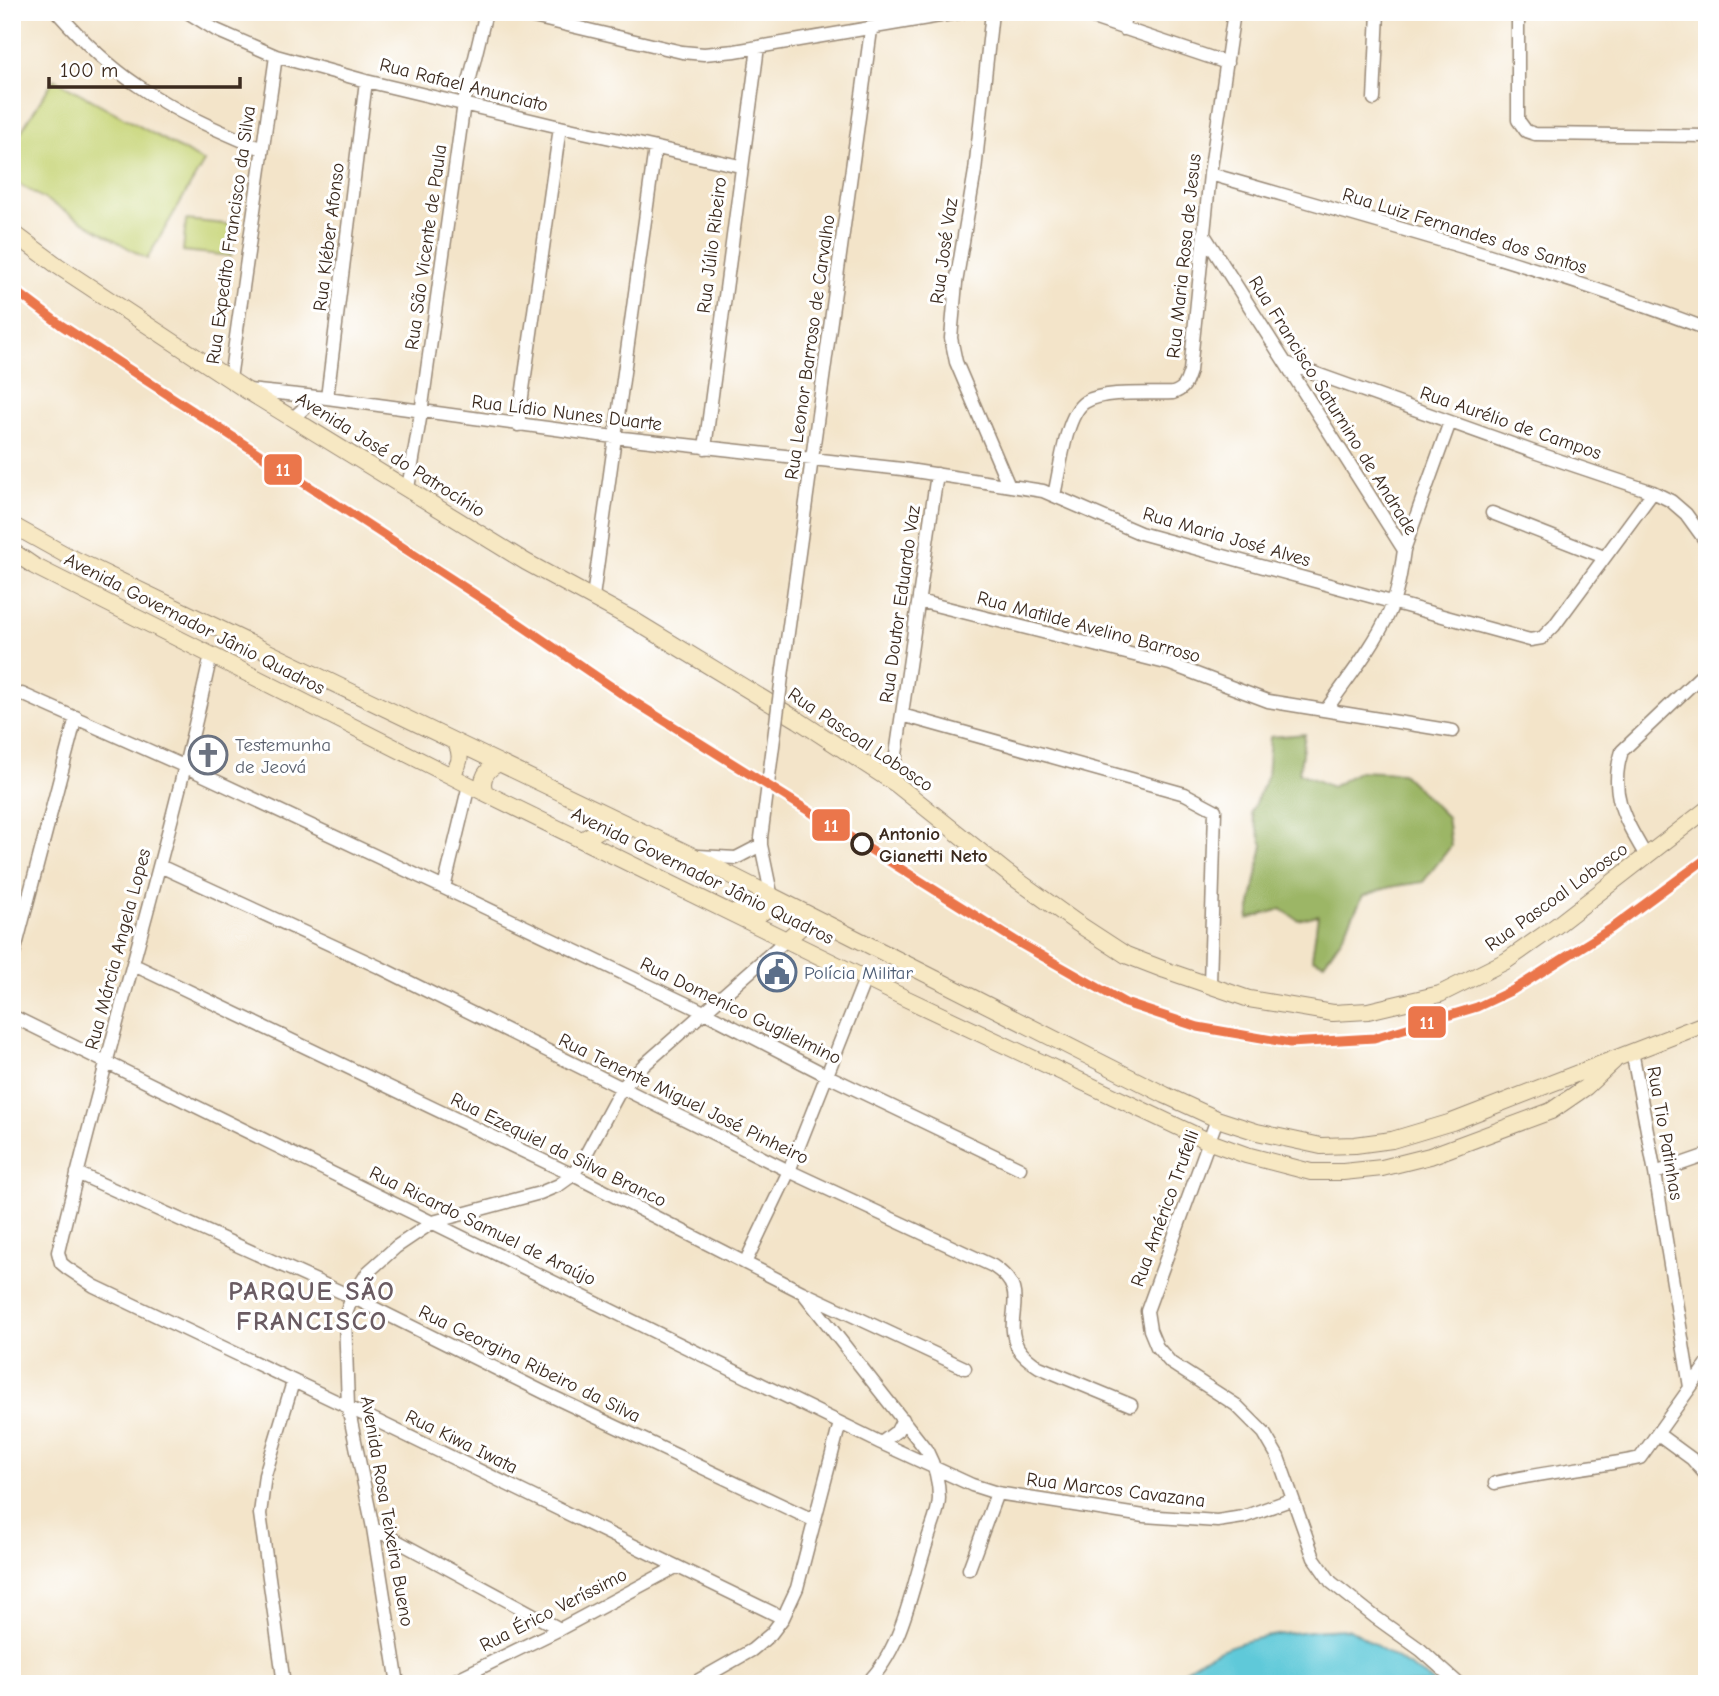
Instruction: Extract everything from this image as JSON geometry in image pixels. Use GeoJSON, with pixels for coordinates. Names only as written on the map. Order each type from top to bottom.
{"type":"FeatureCollection","features":[{"type":"Feature","properties":{"kind":"main road","name":"Avenida José do Patrocínio"},"geometry":{"type":"LineString","coordinates":[[12,232],[58,266],[247,390],[526,562],[593,597],[758,695]]}},
{"type":"Feature","properties":{"kind":"main road"},"geometry":{"type":"LineString","coordinates":[[14,552],[19,529]]}},
{"type":"Feature","properties":{"kind":"main road","name":"Avenida Governador Jânio Quadros"},"geometry":{"type":"LineString","coordinates":[[19,529],[691,855],[1217,1119],[1257,1132],[1321,1146],[1392,1140],[1445,1125],[1707,1023]]}},
{"type":"Feature","properties":{"kind":"main road","name":"Avenida Governador Jânio Quadros"},"geometry":{"type":"LineString","coordinates":[[14,552],[34,566],[469,785],[865,979],[1210,1142],[1246,1156],[1301,1169],[1343,1172],[1382,1168],[1430,1156],[1540,1115],[1567,1102],[1625,1054]]}},
{"type":"Feature","properties":{"kind":"main road","name":"Rua Pascoal Lobosco"},"geometry":{"type":"LineString","coordinates":[[758,695],[892,782],[1006,872],[1086,930],[1126,955],[1250,999],[1308,1010],[1333,1013],[1368,1011],[1440,994],[1506,961],[1556,926],[1707,809]]}},
{"type":"Feature","properties":{"kind":"main road"},"geometry":{"type":"LineString","coordinates":[[449,775],[460,761],[456,743]]}},
{"type":"Feature","properties":{"kind":"main road"},"geometry":{"type":"LineString","coordinates":[[485,792],[483,779],[492,766],[499,763]]}},
{"type":"Feature","properties":{"kind":"main road"},"geometry":{"type":"LineString","coordinates":[[584,839],[601,829],[645,833]]}},
{"type":"Feature","properties":{"kind":"main road"},"geometry":{"type":"LineString","coordinates":[[698,896],[758,915],[766,910],[772,898]]}},
{"type":"Feature","properties":{"kind":"main road"},"geometry":{"type":"LineString","coordinates":[[786,940],[812,918]]}},
{"type":"Feature","properties":{"kind":"main road"},"geometry":{"type":"LineString","coordinates":[[1535,1089],[1541,1104],[1540,1115]]}},
{"type":"Feature","properties":{"kind":"street"},"geometry":{"type":"LineString","coordinates":[[57,12],[88,44],[137,86],[208,127],[262,149]]}},
{"type":"Feature","properties":{"kind":"street","name":"Rua Rafael Anunciato"},"geometry":{"type":"LineString","coordinates":[[187,12],[216,30],[276,56],[560,127],[740,166]]}},
{"type":"Feature","properties":{"kind":"street","name":"Rua São Vicente de Paula"},"geometry":{"type":"LineString","coordinates":[[408,488],[464,103],[486,12]]}},
{"type":"Feature","properties":{"kind":"street"},"geometry":{"type":"LineString","coordinates":[[512,12],[682,52],[704,54],[871,30],[963,12]]}},
{"type":"Feature","properties":{"kind":"street","name":"Rua José Vaz"},"geometry":{"type":"LineString","coordinates":[[992,12],[975,171],[956,283],[950,338],[956,362],[1008,484]]}},
{"type":"Feature","properties":{"kind":"street"},"geometry":{"type":"LineString","coordinates":[[1075,12],[1227,63]]}},
{"type":"Feature","properties":{"kind":"street"},"geometry":{"type":"LineString","coordinates":[[1123,29],[1125,12]]}},
{"type":"Feature","properties":{"kind":"street","name":"Rua Maria Rosa de Jesus"},"geometry":{"type":"LineString","coordinates":[[1054,495],[1070,424],[1083,403],[1092,398],[1115,395],[1172,393],[1181,390],[1186,384],[1190,371],[1210,174],[1234,12]]}},
{"type":"Feature","properties":{"kind":"street"},"geometry":{"type":"LineString","coordinates":[[1374,99],[1378,12]]}},
{"type":"Feature","properties":{"kind":"street"},"geometry":{"type":"LineString","coordinates":[[1518,12],[1518,120],[1526,131],[1535,134],[1707,136]]}},
{"type":"Feature","properties":{"kind":"street","name":"Rua Leonor Barroso de Carvalho"},"geometry":{"type":"LineString","coordinates":[[772,898],[761,842],[871,30]]}},
{"type":"Feature","properties":{"kind":"street","name":"Rua Júlio Ribeiro"},"geometry":{"type":"LineString","coordinates":[[705,448],[740,166],[758,47]]}},
{"type":"Feature","properties":{"kind":"street","name":"Rua Expedito Francisco da Silva"},"geometry":{"type":"LineString","coordinates":[[230,379],[276,56]]}},
{"type":"Feature","properties":{"kind":"street","name":"Rua Kléber Afonso"},"geometry":{"type":"LineString","coordinates":[[322,398],[366,80]]}},
{"type":"Feature","properties":{"kind":"street"},"geometry":{"type":"LineString","coordinates":[[518,425],[560,127]]}},
{"type":"Feature","properties":{"kind":"street"},"geometry":{"type":"LineString","coordinates":[[593,597],[655,148]]}},
{"type":"Feature","properties":{"kind":"street","name":"Rua Luiz Fernandes dos Santos"},"geometry":{"type":"LineString","coordinates":[[1210,174],[1522,266],[1707,329]]}},
{"type":"Feature","properties":{"kind":"street","name":"Rua Francisco Saturnino de Andrade"},"geometry":{"type":"LineString","coordinates":[[1203,233],[1404,550],[1393,601],[1374,640],[1326,710]]}},
{"type":"Feature","properties":{"kind":"street","name":"Rua Aurélio de Campos"},"geometry":{"type":"LineString","coordinates":[[1286,363],[1653,492],[1671,501],[1686,514],[1707,543]]}},
{"type":"Feature","properties":{"kind":"street","name":"Rua Lídio Nunes Duarte"},"geometry":{"type":"LineString","coordinates":[[247,390],[614,437],[937,474]]}},
{"type":"Feature","properties":{"kind":"street"},"geometry":{"type":"LineString","coordinates":[[294,417],[322,398]]}},
{"type":"Feature","properties":{"kind":"street"},"geometry":{"type":"LineString","coordinates":[[1404,550],[1450,422]]}},
{"type":"Feature","properties":{"kind":"street","name":"Rua Maria José Alves"},"geometry":{"type":"LineString","coordinates":[[937,474],[1008,484],[1054,495],[1140,533],[1393,601],[1520,639],[1542,638],[1554,626],[1653,492]]}},
{"type":"Feature","properties":{"kind":"street","name":"Rua Doutor Eduardo Vaz"},"geometry":{"type":"LineString","coordinates":[[892,782],[937,474]]}},
{"type":"Feature","properties":{"kind":"street"},"geometry":{"type":"LineString","coordinates":[[1492,513],[1605,557]]}},
{"type":"Feature","properties":{"kind":"street","name":"Rua Matilde Avelino Barroso"},"geometry":{"type":"LineString","coordinates":[[919,601],[1170,664],[1268,701],[1453,732]]}},
{"type":"Feature","properties":{"kind":"street","name":"Rua Márcia Angela Lopes"},"geometry":{"type":"LineString","coordinates":[[58,1252],[186,766],[211,655]]}},
{"type":"Feature","properties":{"kind":"street"},"geometry":{"type":"LineString","coordinates":[[1646,856],[1626,822],[1615,784],[1616,767],[1622,751],[1707,670]]}},
{"type":"Feature","properties":{"kind":"street","name":"Rua Domenico Guglielmino"},"geometry":{"type":"LineString","coordinates":[[22,694],[186,766],[444,888],[706,1013],[828,1076],[1020,1168]]}},
{"type":"Feature","properties":{"kind":"street"},"geometry":{"type":"LineString","coordinates":[[902,715],[1185,794],[1214,810],[1210,984]]}},
{"type":"Feature","properties":{"kind":"street"},"geometry":{"type":"LineString","coordinates":[[12,961],[76,717]]}},
{"type":"Feature","properties":{"kind":"street"},"geometry":{"type":"LineString","coordinates":[[444,888],[469,785]]}},
{"type":"Feature","properties":{"kind":"street"},"geometry":{"type":"LineString","coordinates":[[691,855],[736,858],[761,842]]}},
{"type":"Feature","properties":{"kind":"street","name":"Rua Tenente Miguel José Pinheiro"},"geometry":{"type":"LineString","coordinates":[[160,866],[379,967],[789,1171],[993,1266],[1012,1283],[1015,1292],[1013,1325],[1017,1346],[1026,1358],[1039,1367],[1131,1405]]}},
{"type":"Feature","properties":{"kind":"street"},"geometry":{"type":"LineString","coordinates":[[573,1175],[621,1089],[644,1065],[786,940]]}},
{"type":"Feature","properties":{"kind":"street","name":"Rua Ezequiel da Silva Branco"},"geometry":{"type":"LineString","coordinates":[[134,965],[573,1175],[802,1292],[965,1368]]}},
{"type":"Feature","properties":{"kind":"street"},"geometry":{"type":"LineString","coordinates":[[745,1263],[789,1171],[865,979]]}},
{"type":"Feature","properties":{"kind":"street","name":"Rua Ricardo Samuel de Araújo"},"geometry":{"type":"LineString","coordinates":[[12,1016],[936,1469]]}},
{"type":"Feature","properties":{"kind":"street","name":"Rua Tio Patinhas"},"geometry":{"type":"LineString","coordinates":[[1625,1054],[1655,1173],[1689,1387]]}},
{"type":"Feature","properties":{"kind":"street","name":"Rua Américo Trufelli"},"geometry":{"type":"LineString","coordinates":[[1217,1119],[1147,1311],[1150,1330],[1157,1347],[1171,1363],[1236,1405],[1264,1433],[1278,1457],[1314,1558],[1331,1582],[1421,1650],[1459,1684]]}},
{"type":"Feature","properties":{"kind":"street"},"geometry":{"type":"LineString","coordinates":[[1655,1173],[1707,1155]]}},
{"type":"Feature","properties":{"kind":"street","name":"Rua Georgina Ribeiro da Silva"},"geometry":{"type":"LineString","coordinates":[[77,1173],[352,1297],[545,1393],[813,1520]]}},
{"type":"Feature","properties":{"kind":"street","name":"Avenida Rosa Teixeira Bueno"},"geometry":{"type":"LineString","coordinates":[[398,1684],[373,1528],[348,1407],[345,1317],[352,1297],[368,1272],[396,1247],[433,1222],[540,1193],[573,1175]]}},
{"type":"Feature","properties":{"kind":"street","name":"Rua Kiwa Iwata"},"geometry":{"type":"LineString","coordinates":[[58,1252],[61,1263],[94,1286],[783,1618]]}},
{"type":"Feature","properties":{"kind":"street"},"geometry":{"type":"LineString","coordinates":[[802,1292],[903,1419],[927,1451],[936,1469],[939,1501],[897,1636],[887,1658],[866,1684]]}},
{"type":"Feature","properties":{"kind":"street"},"geometry":{"type":"LineString","coordinates":[[1495,1483],[1640,1458],[1707,1364]]}},
{"type":"Feature","properties":{"kind":"street"},"geometry":{"type":"LineString","coordinates":[[284,1684],[260,1514],[265,1475],[293,1382]]}},
{"type":"Feature","properties":{"kind":"street"},"geometry":{"type":"LineString","coordinates":[[881,1443],[897,1432],[903,1419]]}},
{"type":"Feature","properties":{"kind":"street"},"geometry":{"type":"LineString","coordinates":[[692,1684],[752,1650],[771,1634],[783,1618],[797,1588],[841,1423]]}},
{"type":"Feature","properties":{"kind":"street"},"geometry":{"type":"LineString","coordinates":[[1658,1434],[1692,1459],[1707,1476]]}},
{"type":"Feature","properties":{"kind":"street","name":"Rua Marcos Cavazana"},"geometry":{"type":"LineString","coordinates":[[936,1469],[997,1493],[1143,1516],[1217,1521],[1242,1517],[1293,1499]]}},
{"type":"Feature","properties":{"kind":"street"},"geometry":{"type":"LineString","coordinates":[[969,1569],[997,1493]]}},
{"type":"Feature","properties":{"kind":"street"},"geometry":{"type":"LineString","coordinates":[[373,1528],[560,1629]]}},
{"type":"Feature","properties":{"kind":"street","name":"Rua Érico Veríssimo"},"geometry":{"type":"LineString","coordinates":[[447,1684],[560,1629],[676,1567]]}},
{"type":"Feature","properties":{"kind":"green space"},"geometry":{"type":"Polygon","coordinates":[[[54,79],[204,162],[147,259],[12,180],[12,146],[54,79]]]}},
{"type":"Feature","properties":{"kind":"green space"},"geometry":{"type":"Polygon","coordinates":[[[186,220],[234,225],[231,256],[183,251],[186,220]]]}},
{"type":"Feature","properties":{"kind":"green space"},"geometry":{"type":"Polygon","coordinates":[[[1305,734],[1299,773],[1332,787],[1359,771],[1402,773],[1447,817],[1451,846],[1423,882],[1390,887],[1363,896],[1342,937],[1324,963],[1312,958],[1318,915],[1298,920],[1281,909],[1248,919],[1263,845],[1251,812],[1267,777],[1270,737],[1305,734]]]}},
{"type":"Feature","properties":{"kind":"water"},"geometry":{"type":"Polygon","coordinates":[[[1350,1629],[1437,1684],[1189,1684],[1185,1670],[1203,1658],[1243,1642],[1307,1631],[1350,1629]]]}},
{"type":"Feature","properties":{"kind":"transit line","name":"11"},"geometry":{"type":"LineString","coordinates":[[12,288],[61,325],[493,606],[625,696],[1021,944],[1125,1003],[1198,1027],[1290,1043],[1374,1038],[1477,1007],[1513,990],[1612,928],[1707,858]]}},
{"type":"Feature","properties":{"kind":"place","name":"Testemunha de Jeová"},"geometry":{"type":"Point","coordinates":[208,755]}},
{"type":"Feature","properties":{"kind":"place","name":"Antonio Gianetti Neto"},"geometry":{"type":"Point","coordinates":[862,844]}},
{"type":"Feature","properties":{"kind":"place","name":"Polícia Militar"},"geometry":{"type":"Point","coordinates":[777,972]}},
{"type":"Feature","properties":{"kind":"district","name":"PARQUE SÃO FRANCISCO"},"geometry":{"type":"Point","coordinates":[312,1306]}}]}
